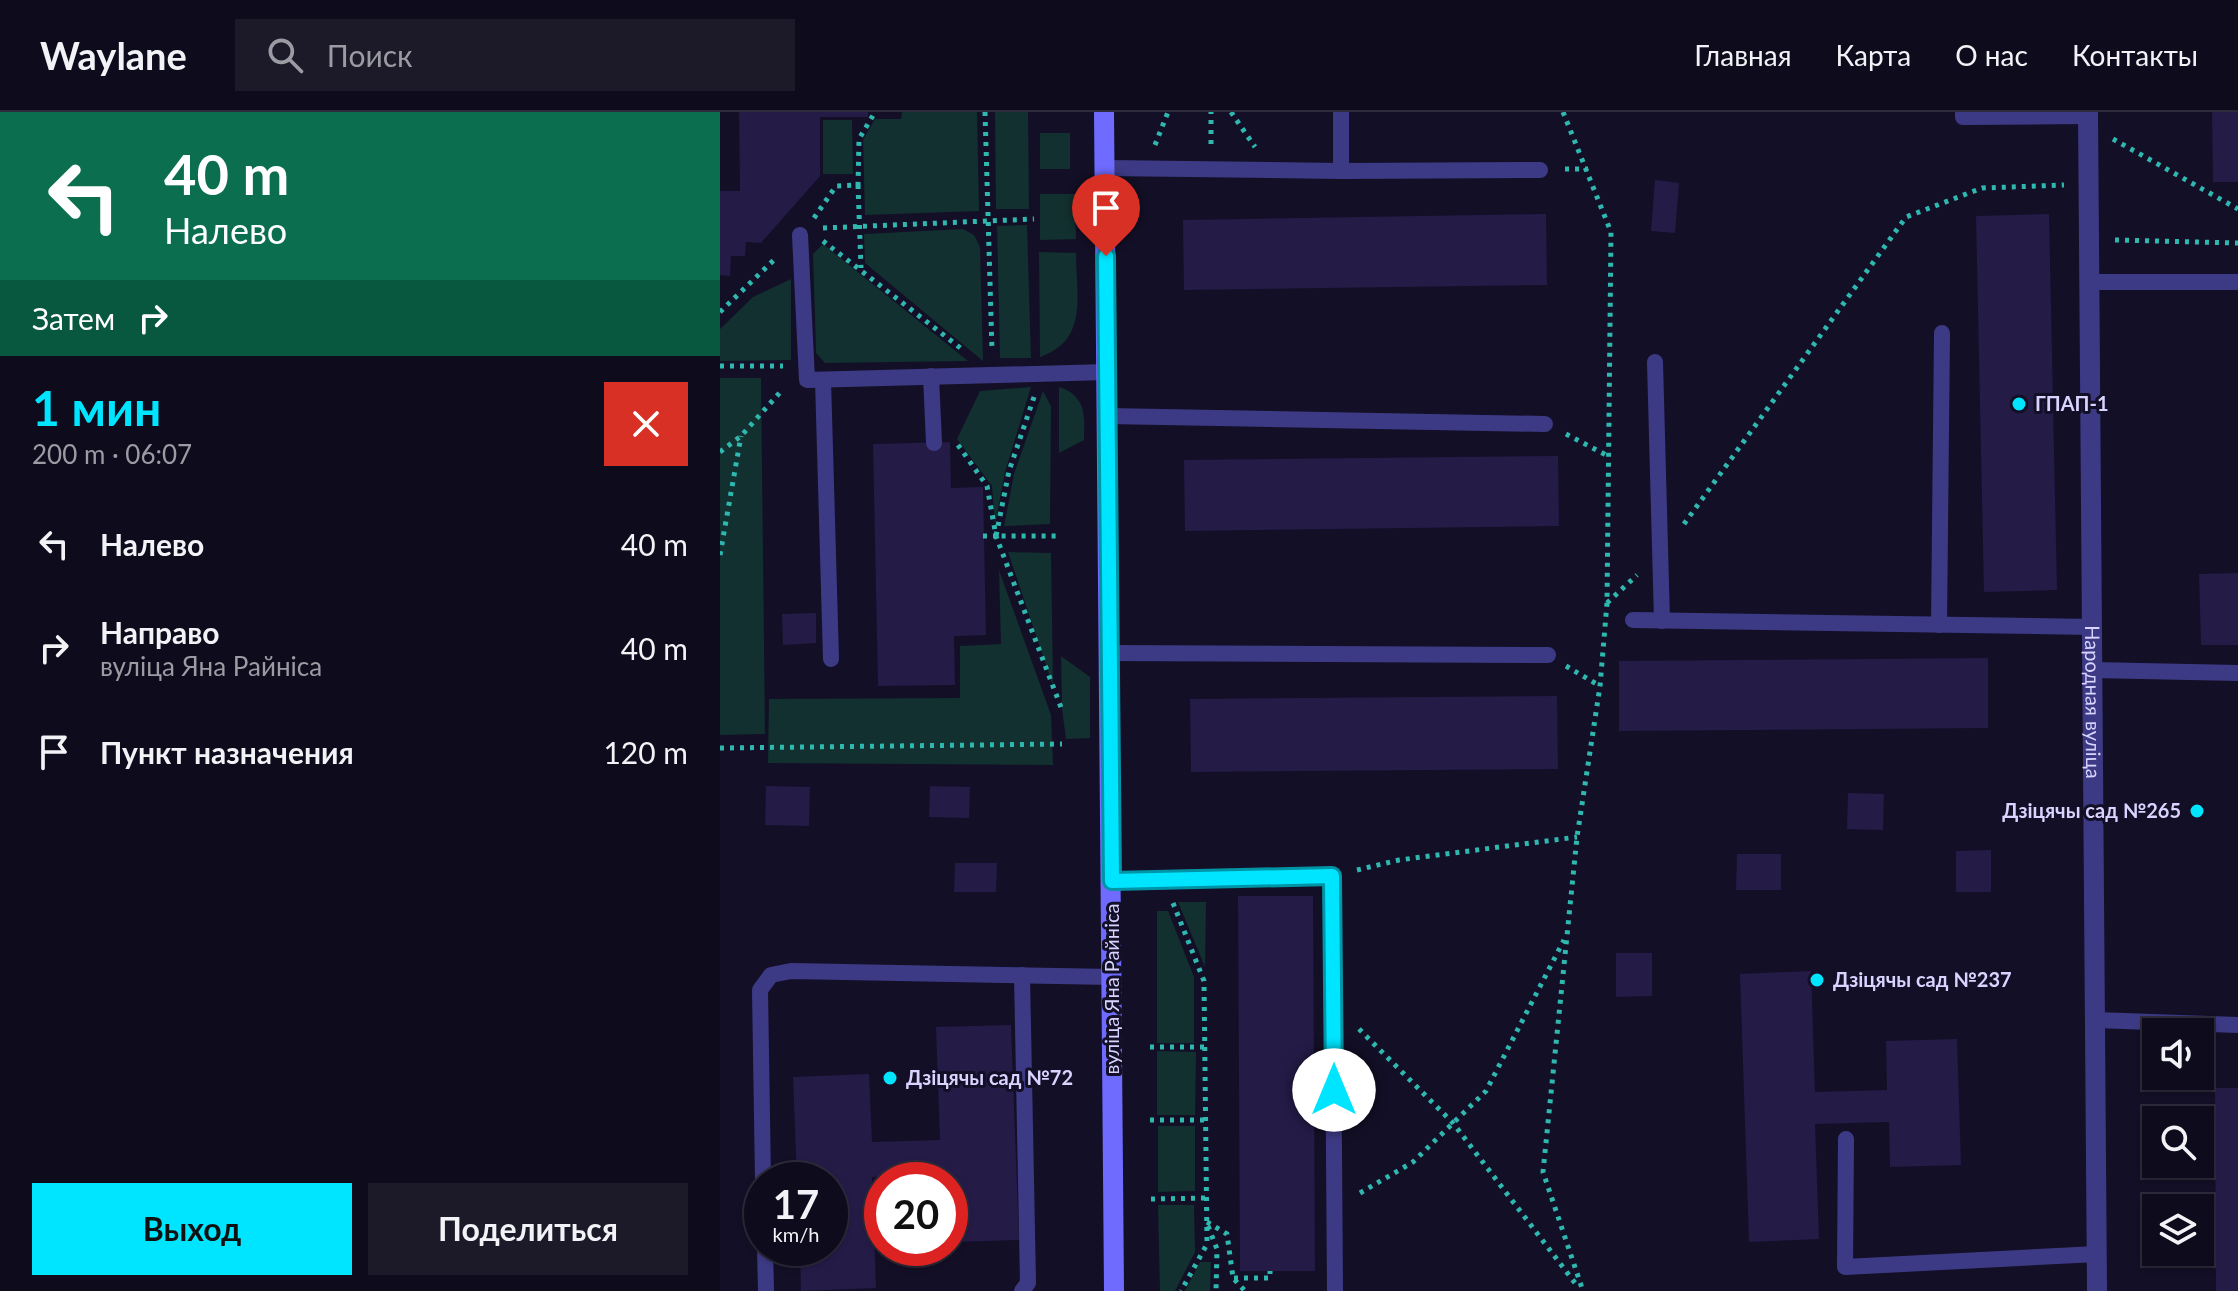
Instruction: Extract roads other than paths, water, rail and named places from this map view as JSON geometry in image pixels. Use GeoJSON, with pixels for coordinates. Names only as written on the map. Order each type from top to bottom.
{"type":"FeatureCollection","features":[{"type":"Feature","properties":{"kind":"street","name":"вуліца Яна Райніса"},"geometry":{"type":"LineString","coordinates":[[1104,112],[1114,1291]]}},
{"type":"Feature","properties":{"kind":"street","name":"Народная вуліца"},"geometry":{"type":"LineString","coordinates":[[2088,118],[2097,1291]]}},
{"type":"Feature","properties":{"kind":"lane"},"geometry":{"type":"LineString","coordinates":[[1341,112],[1341,171]]}},
{"type":"Feature","properties":{"kind":"lane"},"geometry":{"type":"LineString","coordinates":[[1963,112],[1963,117],[2088,118]]}},
{"type":"Feature","properties":{"kind":"lane"},"geometry":{"type":"LineString","coordinates":[[1105,168],[1540,170]]}},
{"type":"Feature","properties":{"kind":"lane"},"geometry":{"type":"LineString","coordinates":[[803,232],[831,659]]}},
{"type":"Feature","properties":{"kind":"lane"},"geometry":{"type":"LineString","coordinates":[[2091,282],[2238,282]]}},
{"type":"Feature","properties":{"kind":"lane"},"geometry":{"type":"LineString","coordinates":[[1939,625],[1942,333]]}},
{"type":"Feature","properties":{"kind":"lane"},"geometry":{"type":"LineString","coordinates":[[1655,362],[1662,621]]}},
{"type":"Feature","properties":{"kind":"lane"},"geometry":{"type":"LineString","coordinates":[[815,380],[1107,372]]}},
{"type":"Feature","properties":{"kind":"lane"},"geometry":{"type":"LineString","coordinates":[[931,376],[934,443]]}},
{"type":"Feature","properties":{"kind":"lane"},"geometry":{"type":"LineString","coordinates":[[1107,416],[1545,424]]}},
{"type":"Feature","properties":{"kind":"lane"},"geometry":{"type":"LineString","coordinates":[[1633,620],[2093,627]]}},
{"type":"Feature","properties":{"kind":"lane"},"geometry":{"type":"LineString","coordinates":[[1109,653],[1548,655]]}},
{"type":"Feature","properties":{"kind":"lane"},"geometry":{"type":"LineString","coordinates":[[2093,670],[2238,673]]}},
{"type":"Feature","properties":{"kind":"lane"},"geometry":{"type":"LineString","coordinates":[[1112,881],[1332,876],[1335,1291]]}},
{"type":"Feature","properties":{"kind":"lane"},"geometry":{"type":"LineString","coordinates":[[763,1162],[760,990],[771,975],[791,971],[1112,977]]}},
{"type":"Feature","properties":{"kind":"lane"},"geometry":{"type":"LineString","coordinates":[[1022,975],[1028,1283],[1022,1291]]}},
{"type":"Feature","properties":{"kind":"lane"},"geometry":{"type":"LineString","coordinates":[[2095,1020],[2238,1025]]}},
{"type":"Feature","properties":{"kind":"lane"},"geometry":{"type":"LineString","coordinates":[[1846,1139],[1845,1267],[2097,1254]]}},
{"type":"Feature","properties":{"kind":"lane"},"geometry":{"type":"LineString","coordinates":[[765,1266],[766,1291]]}},
{"type":"Feature","properties":{"kind":"place","name":"ГПАП-1"},"geometry":{"type":"Point","coordinates":[2019,404]}},
{"type":"Feature","properties":{"kind":"place","name":"Дзіцячы сад №265"},"geometry":{"type":"Point","coordinates":[2197,811]}},
{"type":"Feature","properties":{"kind":"place","name":"Дзіцячы сад №237"},"geometry":{"type":"Point","coordinates":[1817,980]}},
{"type":"Feature","properties":{"kind":"place","name":"Дзіцячы сад №72"},"geometry":{"type":"Point","coordinates":[890,1078]}}]}
